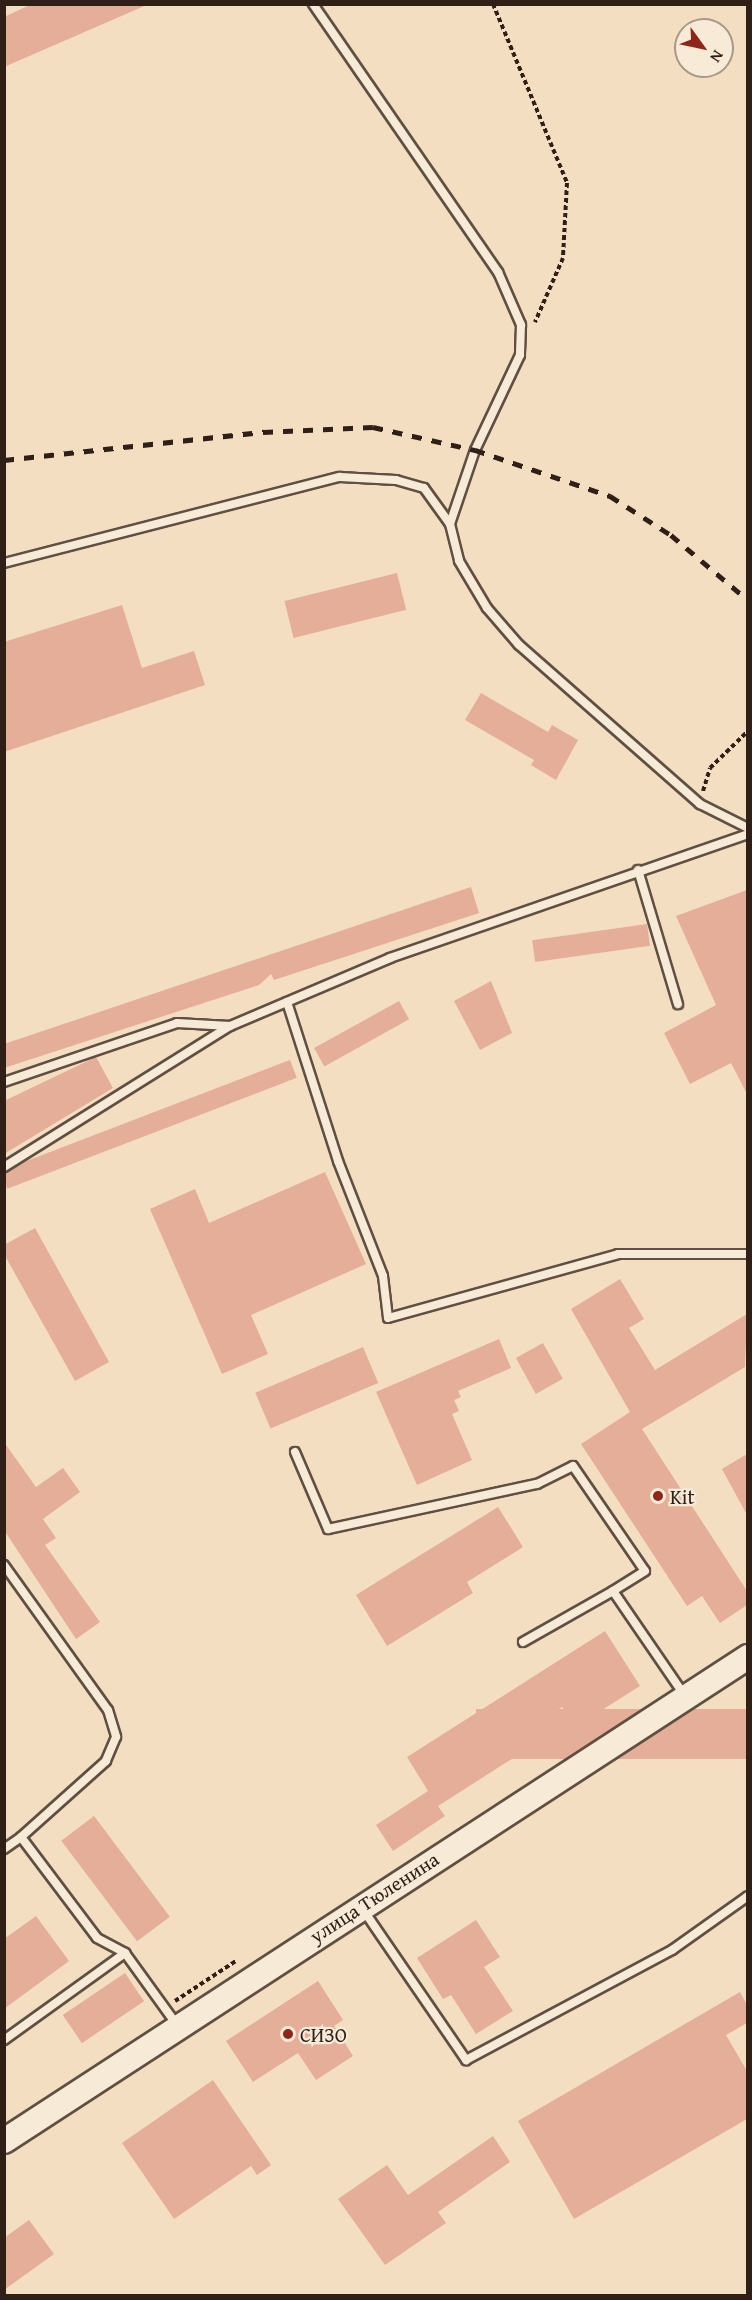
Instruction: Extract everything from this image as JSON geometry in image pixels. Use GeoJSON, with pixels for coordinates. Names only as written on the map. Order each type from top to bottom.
{"type":"FeatureCollection","features":[{"type":"Feature","properties":{"kind":"main road","name":"улица Тюленина"},"geometry":{"type":"LineString","coordinates":[[4,2141],[360,1905],[747,1656]]}},
{"type":"Feature","properties":{"kind":"lane"},"geometry":{"type":"LineString","coordinates":[[314,5],[498,272],[521,325],[520,355],[475,450],[450,524]]}},
{"type":"Feature","properties":{"kind":"lane"},"geometry":{"type":"LineString","coordinates":[[4,563],[340,477],[396,480],[424,488],[450,524],[459,561],[487,608],[519,645],[700,804],[747,828]]}},
{"type":"Feature","properties":{"kind":"lane"},"geometry":{"type":"LineString","coordinates":[[4,1167],[230,1026],[390,958],[747,834]]}},
{"type":"Feature","properties":{"kind":"lane"},"geometry":{"type":"LineString","coordinates":[[638,870],[678,1004]]}},
{"type":"Feature","properties":{"kind":"lane"},"geometry":{"type":"LineString","coordinates":[[287,1002],[338,1161],[383,1276],[388,1318],[618,1254],[747,1254]]}},
{"type":"Feature","properties":{"kind":"lane"},"geometry":{"type":"LineString","coordinates":[[4,1082],[177,1023],[230,1026]]}},
{"type":"Feature","properties":{"kind":"lane"},"geometry":{"type":"LineString","coordinates":[[295,1452],[328,1529],[537,1484],[573,1466],[645,1571],[524,1642]]}},
{"type":"Feature","properties":{"kind":"lane"},"geometry":{"type":"LineString","coordinates":[[4,1565],[108,1710],[116,1737],[106,1761],[21,1837],[4,1849]]}},
{"type":"Feature","properties":{"kind":"lane"},"geometry":{"type":"LineString","coordinates":[[613,1591],[685,1697]]}},
{"type":"Feature","properties":{"kind":"lane"},"geometry":{"type":"LineString","coordinates":[[21,1837],[97,1938],[125,1953],[177,2025]]}},
{"type":"Feature","properties":{"kind":"lane"},"geometry":{"type":"LineString","coordinates":[[360,1905],[466,2060],[672,1950],[747,1896]]}},
{"type":"Feature","properties":{"kind":"lane"},"geometry":{"type":"LineString","coordinates":[[4,2040],[125,1953]]}},
{"type":"Feature","properties":{"kind":"path"},"geometry":{"type":"LineString","coordinates":[[493,4],[567,183],[563,258],[520,355]]}},
{"type":"Feature","properties":{"kind":"path"},"geometry":{"type":"LineString","coordinates":[[700,804],[710,768],[747,731]]}},
{"type":"Feature","properties":{"kind":"building"},"geometry":{"type":"Polygon","coordinates":[[[32,4],[149,4],[4,67],[4,17],[32,4]]]}},
{"type":"Feature","properties":{"kind":"building"},"geometry":{"type":"Polygon","coordinates":[[[397,573],[406,610],[294,638],[284,601],[397,573]]]}},
{"type":"Feature","properties":{"kind":"building"},"geometry":{"type":"Polygon","coordinates":[[[122,605],[142,668],[194,651],[205,685],[4,752],[4,642],[122,605]]]}},
{"type":"Feature","properties":{"kind":"building"},"geometry":{"type":"Polygon","coordinates":[[[481,693],[548,732],[552,725],[578,740],[556,780],[531,765],[534,760],[465,720],[481,693]]]}},
{"type":"Feature","properties":{"kind":"building"},"geometry":{"type":"Polygon","coordinates":[[[471,887],[479,913],[274,980],[271,974],[259,985],[4,1068],[4,1044],[471,887]]]}},
{"type":"Feature","properties":{"kind":"building"},"geometry":{"type":"Polygon","coordinates":[[[747,890],[747,1094],[731,1063],[690,1084],[664,1033],[716,1005],[676,916],[747,890]]]}},
{"type":"Feature","properties":{"kind":"building"},"geometry":{"type":"Polygon","coordinates":[[[647,924],[650,946],[535,962],[532,940],[647,924]]]}},
{"type":"Feature","properties":{"kind":"building"},"geometry":{"type":"Polygon","coordinates":[[[491,981],[512,1033],[480,1050],[454,1001],[491,981]]]}},
{"type":"Feature","properties":{"kind":"building"},"geometry":{"type":"Polygon","coordinates":[[[399,1001],[409,1019],[324,1066],[314,1048],[399,1001]]]}},
{"type":"Feature","properties":{"kind":"building"},"geometry":{"type":"Polygon","coordinates":[[[96,1057],[113,1088],[4,1154],[4,1101],[96,1057]]]}},
{"type":"Feature","properties":{"kind":"building"},"geometry":{"type":"Polygon","coordinates":[[[290,1060],[297,1078],[7,1189],[4,1170],[290,1060]]]}},
{"type":"Feature","properties":{"kind":"building"},"geometry":{"type":"Polygon","coordinates":[[[325,1172],[366,1264],[251,1315],[268,1354],[222,1374],[150,1209],[195,1189],[209,1223],[325,1172]]]}},
{"type":"Feature","properties":{"kind":"building"},"geometry":{"type":"Polygon","coordinates":[[[35,1228],[109,1362],[75,1381],[4,1254],[4,1245],[35,1228]]]}},
{"type":"Feature","properties":{"kind":"building"},"geometry":{"type":"Polygon","coordinates":[[[620,1279],[644,1319],[629,1328],[655,1370],[747,1314],[745,1367],[642,1429],[747,1591],[747,1605],[720,1623],[702,1596],[687,1606],[581,1444],[630,1412],[571,1309],[620,1279]]]}},
{"type":"Feature","properties":{"kind":"building"},"geometry":{"type":"Polygon","coordinates":[[[499,1339],[511,1368],[458,1391],[461,1397],[454,1400],[459,1411],[452,1414],[472,1460],[417,1485],[376,1392],[499,1339]]]}},
{"type":"Feature","properties":{"kind":"building"},"geometry":{"type":"Polygon","coordinates":[[[543,1343],[563,1379],[536,1394],[516,1358],[543,1343]]]}},
{"type":"Feature","properties":{"kind":"building"},"geometry":{"type":"Polygon","coordinates":[[[363,1347],[378,1383],[271,1429],[255,1393],[363,1347]]]}},
{"type":"Feature","properties":{"kind":"building"},"geometry":{"type":"Polygon","coordinates":[[[4,1442],[36,1487],[63,1468],[80,1492],[43,1519],[56,1538],[45,1545],[100,1622],[76,1639],[4,1530],[4,1442]]]}},
{"type":"Feature","properties":{"kind":"building"},"geometry":{"type":"Polygon","coordinates":[[[747,1454],[747,1515],[722,1469],[747,1454]]]}},
{"type":"Feature","properties":{"kind":"building"},"geometry":{"type":"Polygon","coordinates":[[[498,1507],[523,1547],[467,1582],[473,1593],[387,1646],[356,1595],[498,1507]]]}},
{"type":"Feature","properties":{"kind":"building"},"geometry":{"type":"Polygon","coordinates":[[[605,1631],[640,1686],[575,1727],[562,1707],[520,1734],[529,1748],[438,1806],[445,1816],[393,1851],[376,1825],[428,1791],[407,1757],[605,1631]]]}},
{"type":"Feature","properties":{"kind":"building"},"geometry":{"type":"Polygon","coordinates":[[[476,1709],[747,1709],[747,1759],[476,1759],[476,1709]]]}},
{"type":"Feature","properties":{"kind":"building"},"geometry":{"type":"Polygon","coordinates":[[[94,1816],[170,1917],[137,1941],[61,1841],[94,1816]]]}},
{"type":"Feature","properties":{"kind":"building"},"geometry":{"type":"Polygon","coordinates":[[[36,1916],[69,1961],[4,2009],[4,1939],[36,1916]]]}},
{"type":"Feature","properties":{"kind":"building"},"geometry":{"type":"Polygon","coordinates":[[[476,1920],[500,1957],[484,1967],[513,2011],[476,2034],[451,1995],[443,1999],[417,1958],[476,1920]]]}},
{"type":"Feature","properties":{"kind":"building"},"geometry":{"type":"Polygon","coordinates":[[[125,1973],[144,2001],[82,2043],[63,2015],[125,1973]]]}},
{"type":"Feature","properties":{"kind":"building","name":"СИЗО"},"geometry":{"type":"Polygon","coordinates":[[[318,1981],[343,2020],[334,2026],[353,2056],[316,2080],[298,2053],[253,2082],[226,2041],[318,1981]]]}},
{"type":"Feature","properties":{"kind":"building"},"geometry":{"type":"Polygon","coordinates":[[[740,1992],[747,2005],[747,2023],[726,2035],[747,2071],[747,2119],[574,2219],[518,2121],[740,1992]]]}},
{"type":"Feature","properties":{"kind":"building"},"geometry":{"type":"Polygon","coordinates":[[[213,2080],[271,2165],[257,2175],[251,2166],[174,2219],[122,2143],[213,2080]]]}},
{"type":"Feature","properties":{"kind":"building"},"geometry":{"type":"Polygon","coordinates":[[[493,2136],[510,2162],[438,2212],[446,2223],[385,2265],[338,2199],[387,2165],[408,2195],[493,2136]]]}},
{"type":"Feature","properties":{"kind":"building"},"geometry":{"type":"Polygon","coordinates":[[[29,2220],[54,2254],[4,2290],[4,2238],[29,2220]]]}},
{"type":"Feature","properties":{"kind":"railway"},"geometry":{"type":"LineString","coordinates":[[4,460],[263,432],[373,427],[475,450],[610,496],[671,535],[748,600]]}},
{"type":"Feature","properties":{"kind":"place","name":"Kit"},"geometry":{"type":"Point","coordinates":[658,1496]}},
{"type":"Feature","properties":{"kind":"place","name":"СИЗО"},"geometry":{"type":"Point","coordinates":[288,2034]}}]}
